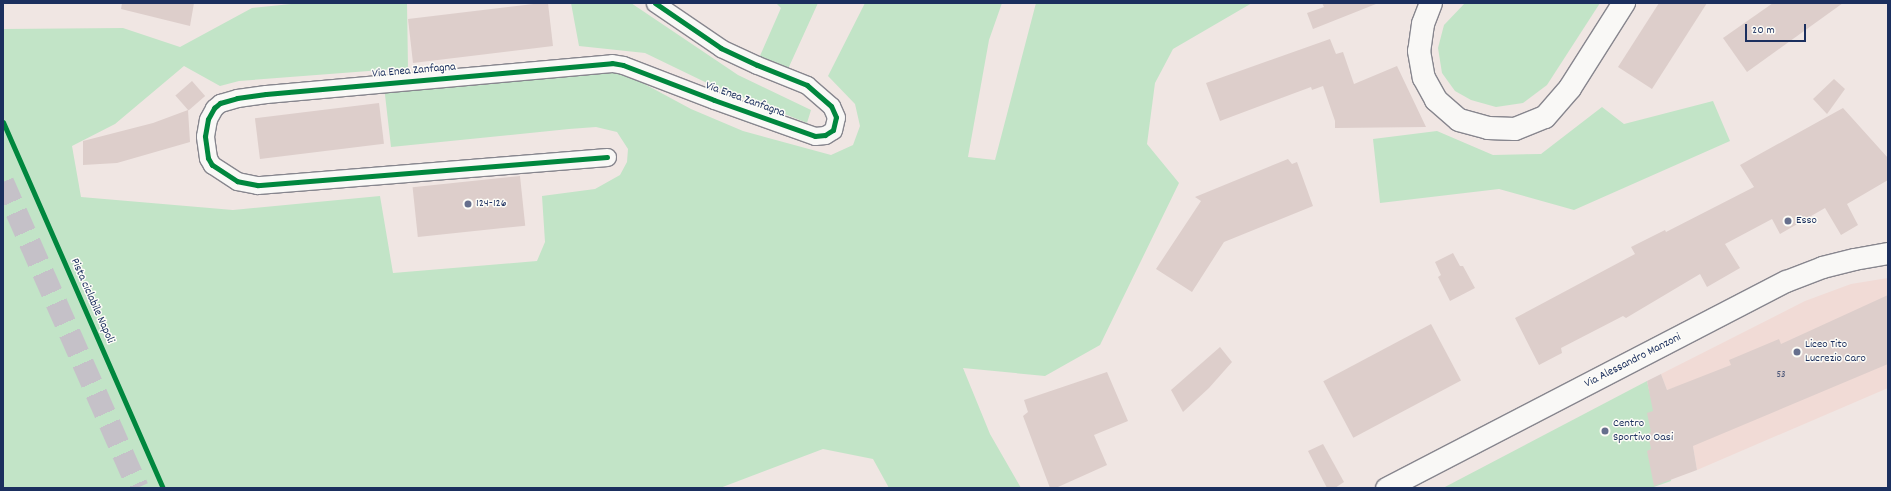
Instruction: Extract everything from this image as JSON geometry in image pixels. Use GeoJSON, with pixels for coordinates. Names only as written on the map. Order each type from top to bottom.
{"type":"FeatureCollection","features":[{"type":"Feature","properties":{"kind":"main road"},"geometry":{"type":"LineString","coordinates":[[1431,3],[1423,24],[1419,51],[1424,78],[1436,100],[1459,120],[1488,128],[1515,129],[1545,117],[1574,82],[1624,3]]}},
{"type":"Feature","properties":{"kind":"street","name":"Via Enea Zanfagna"},"geometry":{"type":"LineString","coordinates":[[607,157],[257,185],[237,181],[212,165],[208,158],[205,136],[208,119],[214,108],[220,103],[237,98],[266,94],[612,63],[623,65],[714,100],[815,136],[825,135],[833,130],[836,117],[831,106],[807,85],[757,65],[721,48],[655,3]]}},
{"type":"Feature","properties":{"kind":"street","name":"Via Alessandro Manzoni"},"geometry":{"type":"LineString","coordinates":[[1386,488],[1786,281],[1822,267],[1888,253]]}},
{"type":"Feature","properties":{"kind":"shaded area","name":"Liceo Tito Lucrezio Caro"},"geometry":{"type":"Polygon","coordinates":[[[1888,278],[1888,388],[1697,470],[1693,446],[1676,387],[1667,390],[1661,374],[1805,301],[1851,284],[1888,278]]]}},
{"type":"Feature","properties":{"kind":"green space"},"geometry":{"type":"Polygon","coordinates":[[[301,3],[407,3],[408,68],[239,81],[220,86],[184,66],[115,124],[72,146],[81,197],[233,210],[380,196],[393,273],[537,261],[545,242],[542,196],[595,189],[620,175],[627,162],[628,149],[617,132],[596,127],[391,147],[384,86],[611,66],[691,109],[743,131],[831,155],[853,145],[860,126],[855,104],[828,76],[865,3],[1002,3],[989,40],[968,157],[995,160],[1036,3],[1252,3],[1173,49],[1155,83],[1147,144],[1179,183],[1100,345],[1045,376],[963,368],[990,434],[1021,488],[889,488],[873,459],[823,449],[720,488],[3,488],[3,29],[123,28],[180,47],[252,8],[301,3]]]}},
{"type":"Feature","properties":{"kind":"green space"},"geometry":{"type":"Polygon","coordinates":[[[571,3],[631,3],[738,75],[811,110],[807,123],[707,83],[645,53],[579,46],[571,3]]]}},
{"type":"Feature","properties":{"kind":"green space"},"geometry":{"type":"Polygon","coordinates":[[[776,3],[818,3],[788,69],[759,58],[781,8],[776,3]]]}},
{"type":"Feature","properties":{"kind":"green space"},"geometry":{"type":"Polygon","coordinates":[[[1465,3],[1600,3],[1547,85],[1523,103],[1496,107],[1471,100],[1455,91],[1442,73],[1438,48],[1444,25],[1465,3]]]}},
{"type":"Feature","properties":{"kind":"green space"},"geometry":{"type":"Polygon","coordinates":[[[1713,101],[1730,141],[1574,210],[1499,189],[1380,203],[1373,139],[1437,131],[1493,155],[1541,154],[1602,107],[1624,124],[1713,101]]]}},
{"type":"Feature","properties":{"kind":"green space","name":"Centro Sportivo Oasi"},"geometry":{"type":"Polygon","coordinates":[[[1647,381],[1671,481],[1651,488],[1443,488],[1647,381]]]}},
{"type":"Feature","properties":{"kind":"building"},"geometry":{"type":"Polygon","coordinates":[[[122,3],[194,3],[190,26],[121,9],[122,3]]]}},
{"type":"Feature","properties":{"kind":"building"},"geometry":{"type":"Polygon","coordinates":[[[548,3],[553,46],[413,63],[408,19],[548,3]]]}},
{"type":"Feature","properties":{"kind":"building"},"geometry":{"type":"Polygon","coordinates":[[[1322,3],[1376,4],[1313,29],[1307,13],[1324,7],[1322,3]]]}},
{"type":"Feature","properties":{"kind":"building"},"geometry":{"type":"Polygon","coordinates":[[[1659,3],[1707,3],[1652,89],[1618,67],[1659,3]]]}},
{"type":"Feature","properties":{"kind":"building"},"geometry":{"type":"Polygon","coordinates":[[[1773,3],[1843,3],[1747,72],[1723,38],[1773,3]]]}},
{"type":"Feature","properties":{"kind":"building"},"geometry":{"type":"Polygon","coordinates":[[[1330,39],[1336,54],[1343,52],[1354,84],[1397,66],[1426,127],[1335,128],[1335,121],[1323,86],[1312,90],[1311,87],[1220,121],[1206,83],[1330,39]]]}},
{"type":"Feature","properties":{"kind":"building"},"geometry":{"type":"Polygon","coordinates":[[[1834,79],[1845,89],[1827,114],[1813,99],[1834,79]]]}},
{"type":"Feature","properties":{"kind":"building"},"geometry":{"type":"Polygon","coordinates":[[[192,81],[205,96],[189,111],[175,95],[192,81]]]}},
{"type":"Feature","properties":{"kind":"building"},"geometry":{"type":"Polygon","coordinates":[[[379,103],[384,144],[260,159],[255,118],[379,103]]]}},
{"type":"Feature","properties":{"kind":"building"},"geometry":{"type":"Polygon","coordinates":[[[1843,108],[1888,158],[1888,180],[1847,204],[1858,225],[1841,235],[1825,208],[1780,234],[1772,219],[1725,244],[1740,268],[1707,287],[1700,274],[1626,318],[1623,316],[1561,348],[1562,353],[1539,365],[1515,318],[1635,254],[1631,247],[1665,230],[1666,232],[1754,187],[1740,165],[1843,108]]]}},
{"type":"Feature","properties":{"kind":"building"},"geometry":{"type":"Polygon","coordinates":[[[188,110],[190,142],[117,163],[83,165],[83,141],[153,123],[188,110]]]}},
{"type":"Feature","properties":{"kind":"building"},"geometry":{"type":"Polygon","coordinates":[[[1288,159],[1292,164],[1297,162],[1313,206],[1224,242],[1192,292],[1156,269],[1201,201],[1195,197],[1288,159]]]}},
{"type":"Feature","properties":{"kind":"building","name":"124-126"},"geometry":{"type":"Polygon","coordinates":[[[520,176],[525,226],[418,237],[413,187],[520,176]]]}},
{"type":"Feature","properties":{"kind":"building"},"geometry":{"type":"Polygon","coordinates":[[[1453,253],[1460,266],[1463,266],[1475,288],[1450,301],[1438,277],[1441,275],[1435,262],[1453,253]]]}},
{"type":"Feature","properties":{"kind":"building"},"geometry":{"type":"Polygon","coordinates":[[[1888,295],[1888,364],[1693,446],[1697,470],[1654,486],[1647,451],[1651,449],[1648,434],[1651,432],[1647,413],[1653,411],[1647,381],[1661,374],[1667,390],[1731,365],[1729,360],[1779,339],[1781,344],[1888,295]]]}},
{"type":"Feature","properties":{"kind":"building"},"geometry":{"type":"Polygon","coordinates":[[[1431,324],[1461,381],[1353,438],[1323,381],[1431,324]]]}},
{"type":"Feature","properties":{"kind":"building"},"geometry":{"type":"Polygon","coordinates":[[[1220,347],[1232,362],[1209,388],[1183,412],[1171,390],[1220,347]]]}},
{"type":"Feature","properties":{"kind":"building"},"geometry":{"type":"Polygon","coordinates":[[[1107,372],[1128,421],[1094,435],[1107,465],[1058,487],[1050,488],[1023,416],[1028,412],[1024,400],[1107,372]]]}},
{"type":"Feature","properties":{"kind":"building"},"geometry":{"type":"Polygon","coordinates":[[[1323,444],[1344,482],[1335,488],[1327,488],[1308,451],[1323,444]]]}},
{"type":"Feature","properties":{"kind":"tunnel"},"geometry":{"type":"LineString","coordinates":[[3,182],[138,488]]}},
{"type":"Feature","properties":{"kind":"cycle path"},"geometry":{"type":"LineString","coordinates":[[607,157],[257,185],[237,181],[212,165],[208,158],[205,136],[208,119],[214,108],[220,103],[237,98],[266,94],[612,63],[623,65],[714,100],[815,136],[825,135],[833,130],[836,117],[831,106],[807,85],[757,65],[721,48],[655,3]]}},
{"type":"Feature","properties":{"kind":"cycle path","name":"Pista ciclabile Napoli"},"geometry":{"type":"LineString","coordinates":[[3,122],[163,488]]}},
{"type":"Feature","properties":{"kind":"place","name":"124-126"},"geometry":{"type":"Point","coordinates":[468,204]}},
{"type":"Feature","properties":{"kind":"place","name":"Esso"},"geometry":{"type":"Point","coordinates":[1788,221]}},
{"type":"Feature","properties":{"kind":"place","name":"Liceo Tito Lucrezio Caro"},"geometry":{"type":"Point","coordinates":[1797,352]}},
{"type":"Feature","properties":{"kind":"place","name":"Centro Sportivo Oasi"},"geometry":{"type":"Point","coordinates":[1605,431]}}]}
